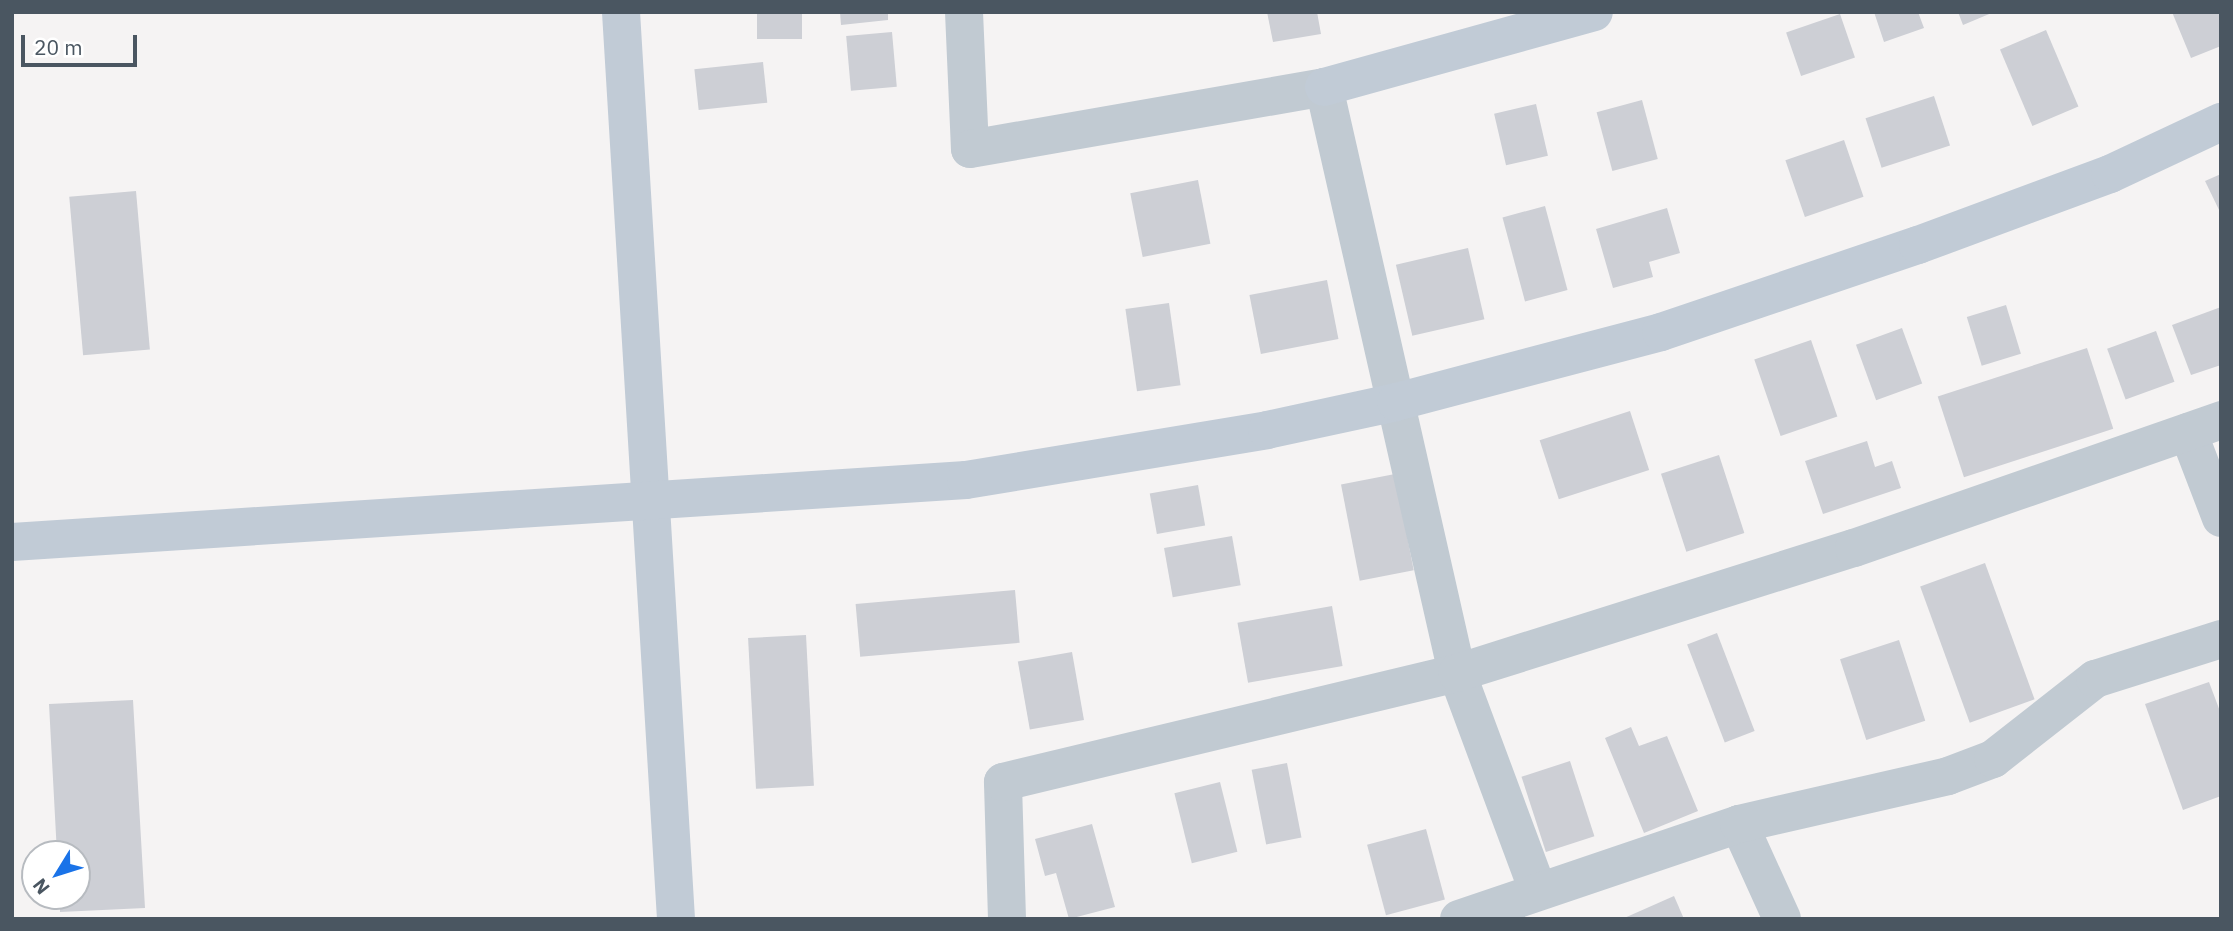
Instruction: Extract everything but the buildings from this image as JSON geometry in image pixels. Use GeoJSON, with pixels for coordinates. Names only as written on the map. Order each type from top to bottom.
{"type":"FeatureCollection","features":[{"type":"Feature","properties":{"kind":"street"},"geometry":{"type":"LineString","coordinates":[[621,12],[654,501],[676,919]]}},
{"type":"Feature","properties":{"kind":"street"},"geometry":{"type":"LineString","coordinates":[[964,12],[970,149],[1324,88],[1594,12]]}},
{"type":"Feature","properties":{"kind":"street"},"geometry":{"type":"LineString","coordinates":[[1324,88],[1457,673],[1538,891]]}},
{"type":"Feature","properties":{"kind":"street"},"geometry":{"type":"LineString","coordinates":[[12,542],[966,480],[1267,430],[1396,402],[1661,332],[1867,262],[2110,174],[2221,122]]}},
{"type":"Feature","properties":{"kind":"street"},"geometry":{"type":"LineString","coordinates":[[1007,919],[1003,782],[1457,673],[1854,548],[2204,426],[2221,518]]}},
{"type":"Feature","properties":{"kind":"street"},"geometry":{"type":"LineString","coordinates":[[1459,919],[1739,824],[1948,776],[1993,759],[2095,679],[2221,639]]}},
{"type":"Feature","properties":{"kind":"street"},"geometry":{"type":"LineString","coordinates":[[1739,824],[1782,919]]}}]}
